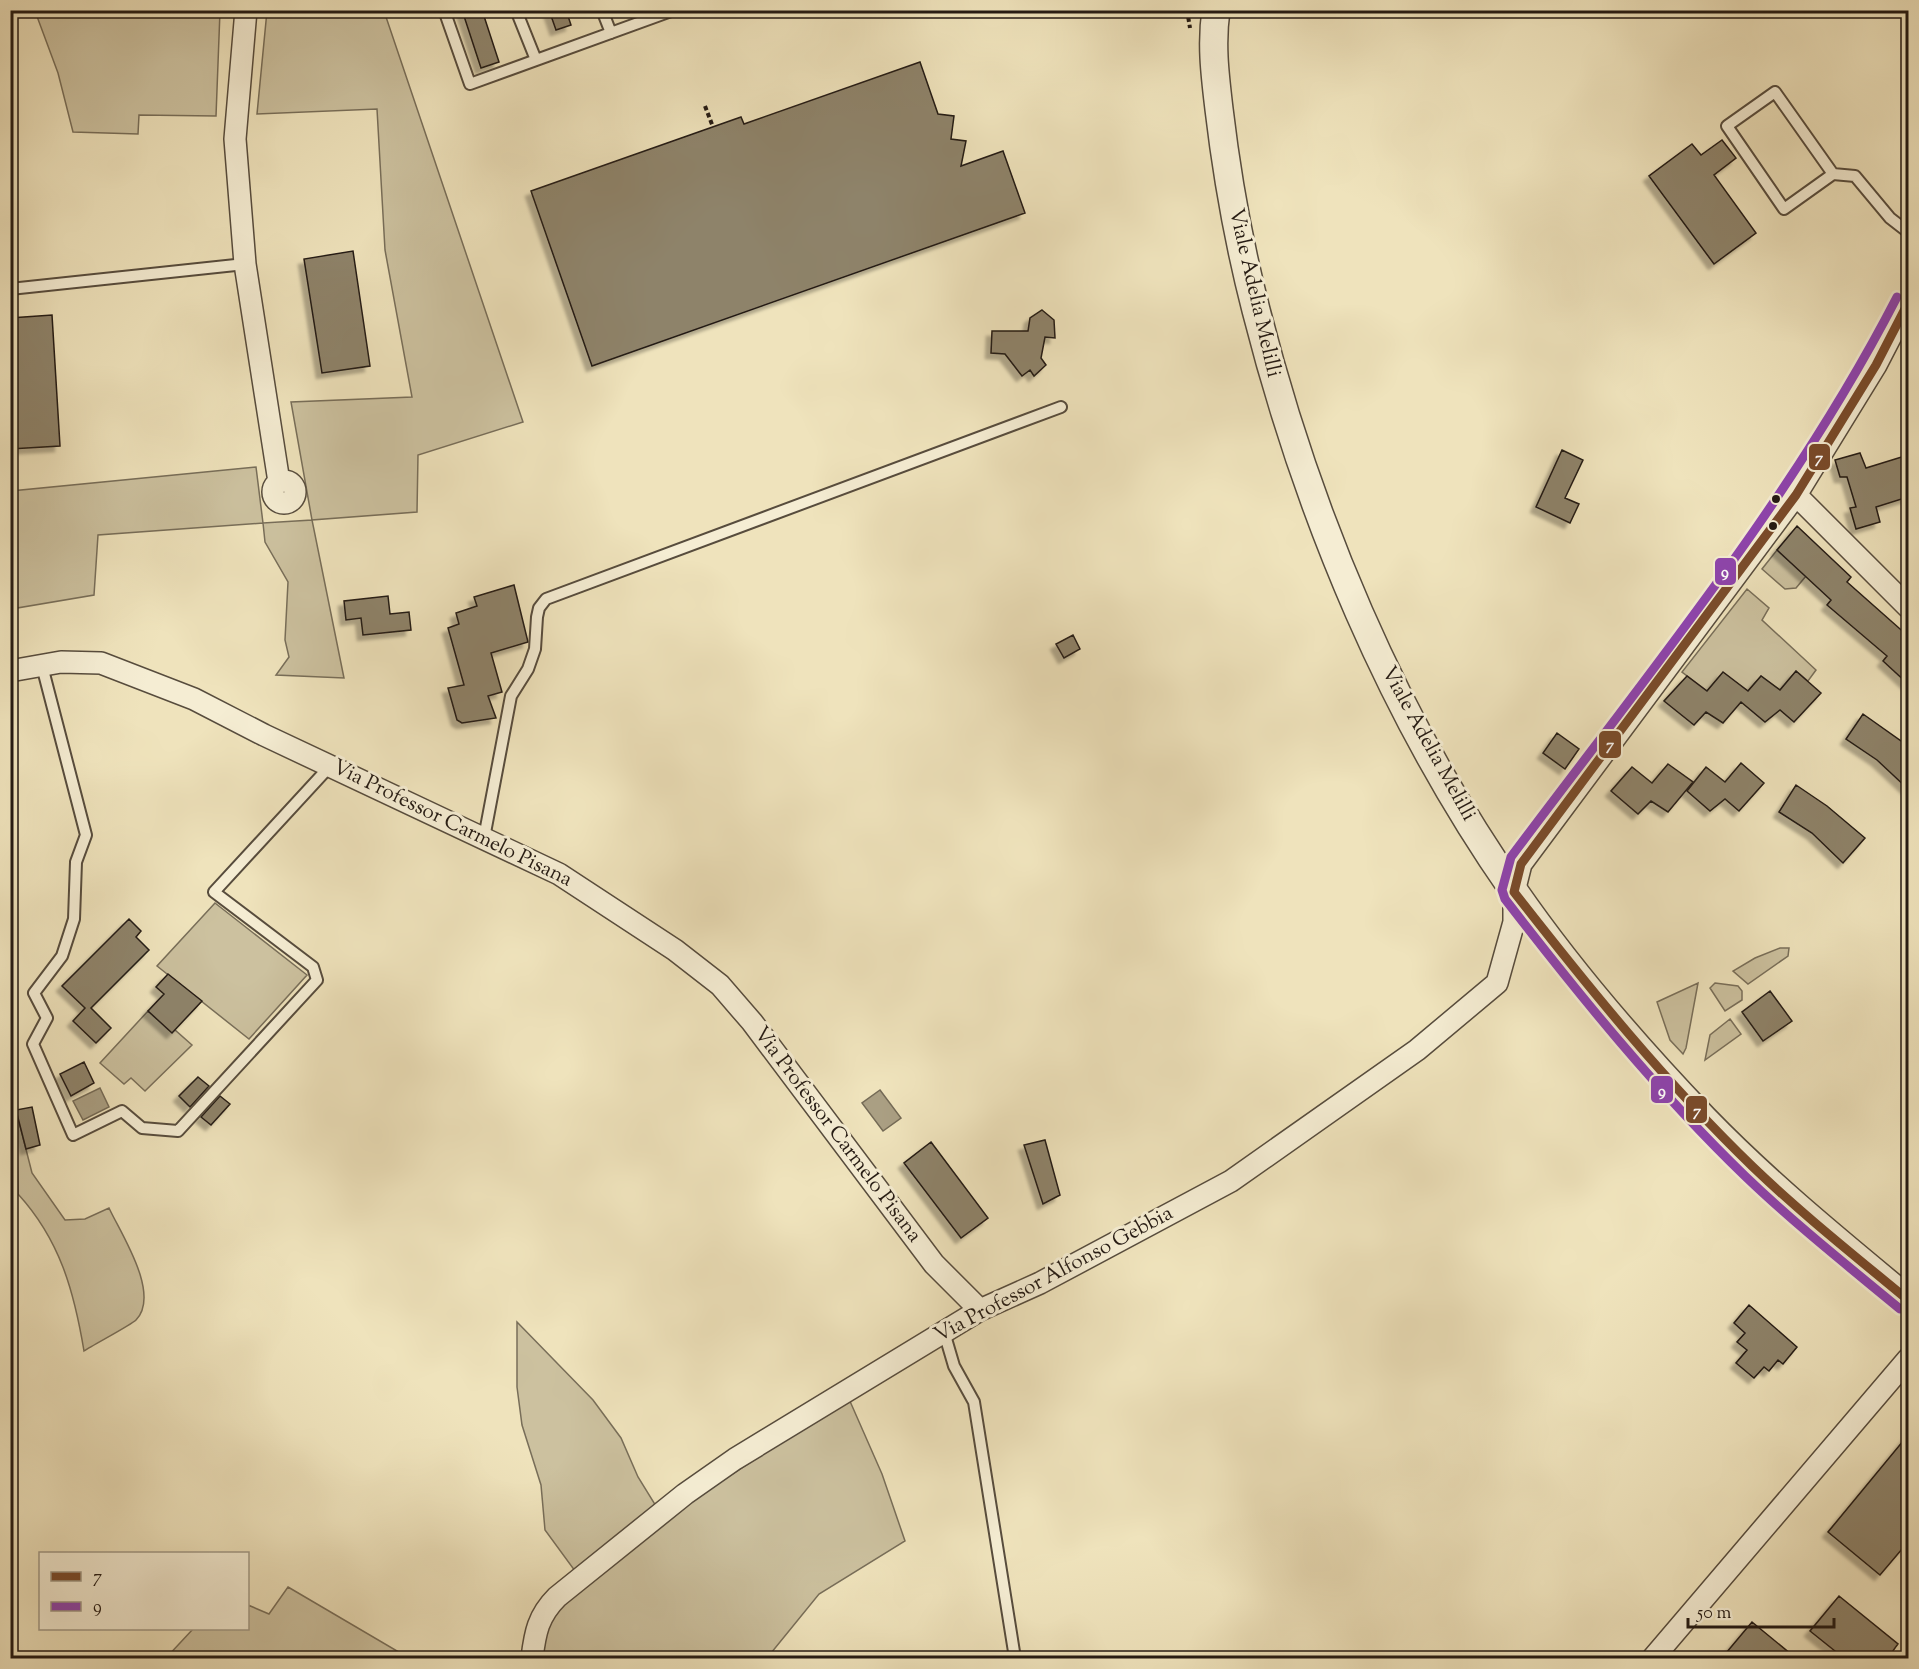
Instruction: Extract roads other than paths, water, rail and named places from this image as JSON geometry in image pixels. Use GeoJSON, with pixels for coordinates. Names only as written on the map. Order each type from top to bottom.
{"type":"FeatureCollection","features":[{"type":"Feature","properties":{"kind":"street","name":"Viale Adelia Melilli"},"geometry":{"type":"LineString","coordinates":[[1216,10],[1201,28],[1247,272],[1270,366],[1328,535],[1390,678],[1433,760],[1514,892],[1622,1028],[1705,1119],[1792,1204],[1908,1300]]}},
{"type":"Feature","properties":{"kind":"street"},"geometry":{"type":"LineString","coordinates":[[244,13],[235,139],[245,264],[279,482]]}},
{"type":"Feature","properties":{"kind":"street","name":"Via Professor Alfonso Gebbia"},"geometry":{"type":"LineString","coordinates":[[532,1659],[536,1626],[544,1610],[640,1529],[735,1460],[980,1310],[1040,1283],[1231,1181],[1417,1050],[1497,983],[1514,922],[1514,892],[1521,864],[1796,495],[1876,365],[1908,303]]}},
{"type":"Feature","properties":{"kind":"street"},"geometry":{"type":"LineString","coordinates":[[1796,495],[1908,607]]}},
{"type":"Feature","properties":{"kind":"street","name":"Via Professor Carmelo Pisana"},"geometry":{"type":"LineString","coordinates":[[10,671],[81,661],[124,670],[194,699],[264,735],[559,874],[675,950],[720,985],[752,1022],[934,1264],[980,1310]]}},
{"type":"Feature","properties":{"kind":"street"},"geometry":{"type":"LineString","coordinates":[[1653,1659],[1908,1359]]}},
{"type":"Feature","properties":{"kind":"lane"},"geometry":{"type":"LineString","coordinates":[[444,10],[470,84],[670,12]]}},
{"type":"Feature","properties":{"kind":"lane"},"geometry":{"type":"LineString","coordinates":[[516,10],[536,60]]}},
{"type":"Feature","properties":{"kind":"lane"},"geometry":{"type":"LineString","coordinates":[[602,10],[611,33]]}},
{"type":"Feature","properties":{"kind":"lane"},"geometry":{"type":"LineString","coordinates":[[1833,174],[1776,92],[1727,126],[1784,208],[1833,174],[1855,177],[1890,218],[1908,232]]}},
{"type":"Feature","properties":{"kind":"lane"},"geometry":{"type":"LineString","coordinates":[[10,289],[245,264]]}},
{"type":"Feature","properties":{"kind":"lane"},"geometry":{"type":"LineString","coordinates":[[484,838],[511,696],[528,669],[536,650],[537,617],[539,608],[546,599],[1061,407]]}},
{"type":"Feature","properties":{"kind":"lane"},"geometry":{"type":"LineString","coordinates":[[42,666],[86,835],[76,861],[74,919],[62,956],[34,993],[47,1018],[33,1044],[73,1135],[122,1111],[142,1128],[178,1131],[317,980],[313,968],[214,892],[331,765]]}},
{"type":"Feature","properties":{"kind":"lane"},"geometry":{"type":"LineString","coordinates":[[944,1332],[954,1366],[974,1402],[1015,1659]]}}]}
